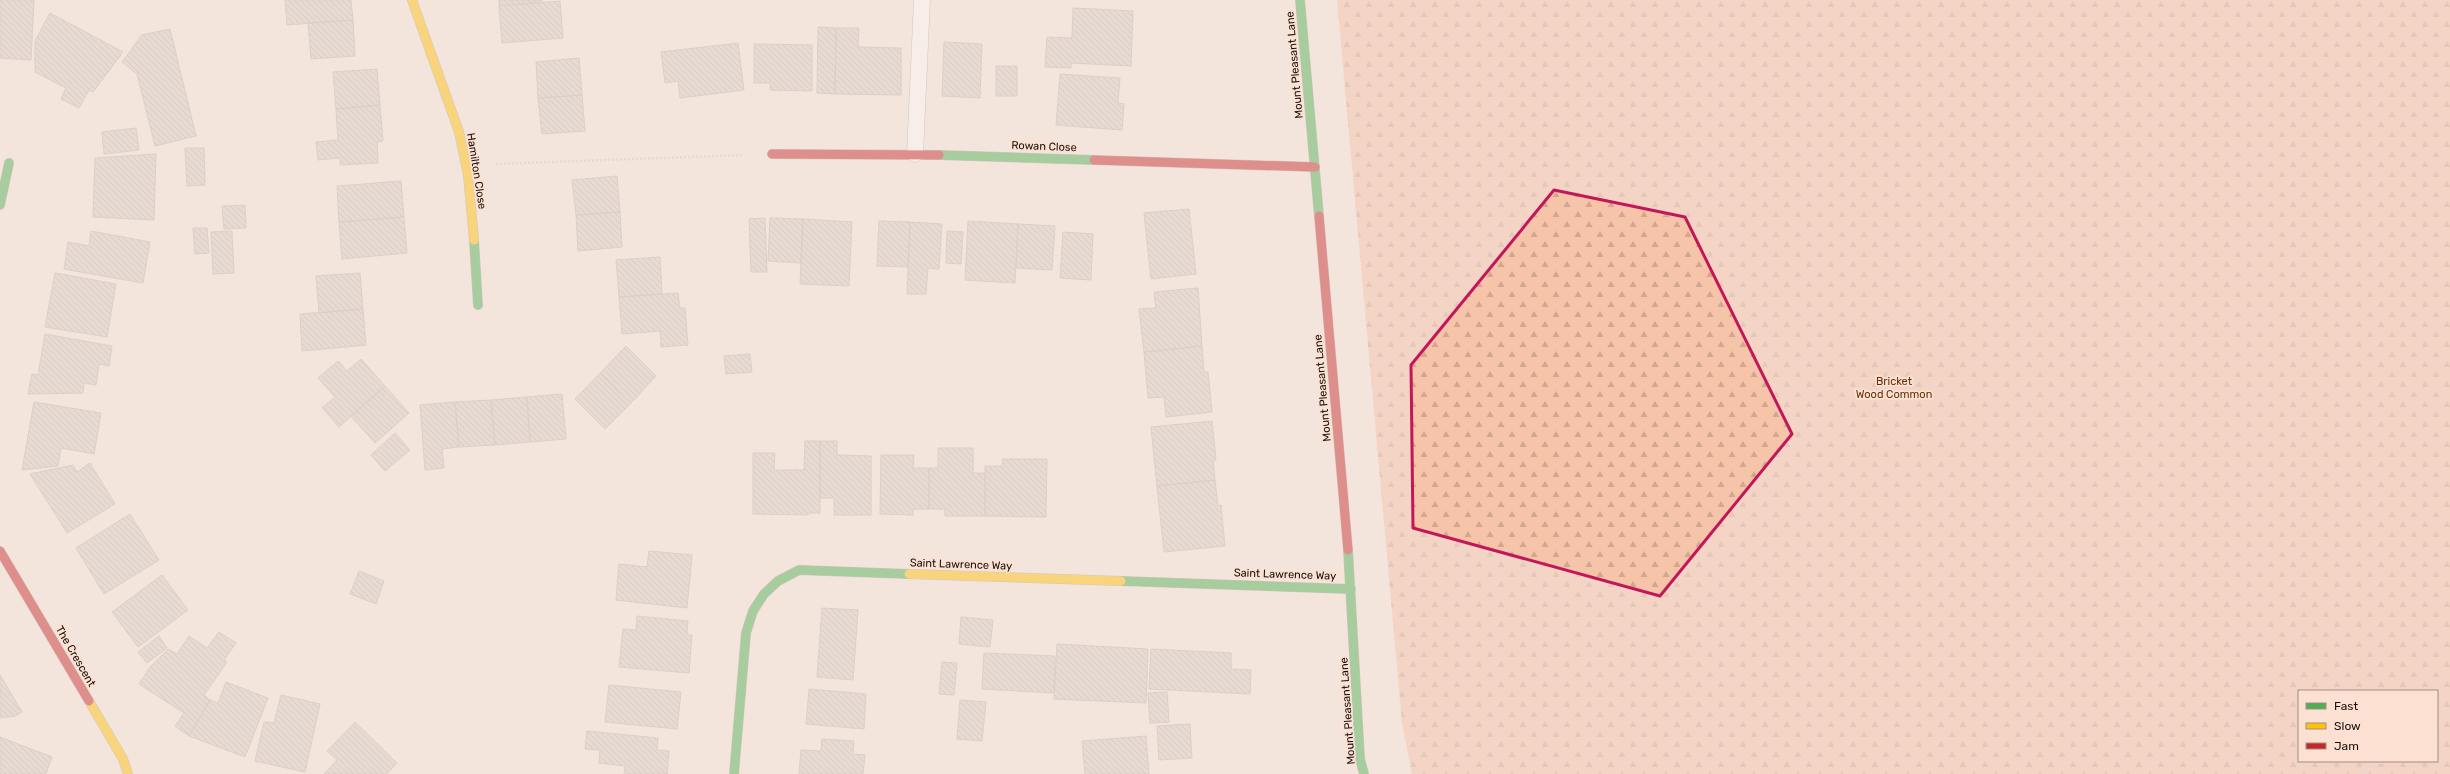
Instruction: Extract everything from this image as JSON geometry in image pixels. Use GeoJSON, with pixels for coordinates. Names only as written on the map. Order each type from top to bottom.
{"type":"FeatureCollection","features":[{"type":"Feature","properties":{"kind":"street","name":"Hamilton Close"},"geometry":{"type":"LineString","coordinates":[[412,0],[459,132],[466,165],[473,225],[478,305]]}},
{"type":"Feature","properties":{"kind":"street","name":"Mount Pleasant Lane"},"geometry":{"type":"LineString","coordinates":[[1300,0],[1351,589],[1360,759],[1364,774]]}},
{"type":"Feature","properties":{"kind":"street","name":"Rowan Close"},"geometry":{"type":"LineString","coordinates":[[772,154],[915,154],[1315,167]]}},
{"type":"Feature","properties":{"kind":"street"},"geometry":{"type":"LineString","coordinates":[[0,205],[9,163]]}},
{"type":"Feature","properties":{"kind":"street","name":"The Crescent"},"geometry":{"type":"LineString","coordinates":[[0,551],[123,759],[128,774]]}},
{"type":"Feature","properties":{"kind":"street","name":"Saint Lawrence Way"},"geometry":{"type":"LineString","coordinates":[[734,774],[746,633],[751,613],[758,600],[769,587],[783,576],[799,570],[1351,589]]}},
{"type":"Feature","properties":{"kind":"lane"},"geometry":{"type":"LineString","coordinates":[[915,154],[922,0]]}},
{"type":"Feature","properties":{"kind":"path"},"geometry":{"type":"LineString","coordinates":[[466,165],[772,154]]}},
{"type":"Feature","properties":{"kind":"path"},"geometry":{"type":"LineString","coordinates":[[2438,724],[2450,716]]}},
{"type":"Feature","properties":{"kind":"path"},"geometry":{"type":"LineString","coordinates":[[2363,774],[2381,762]]}},
{"type":"Feature","properties":{"kind":"highlighted area"},"geometry":{"type":"Polygon","coordinates":[[[1554,190],[1685,217],[1792,434],[1660,596],[1413,528],[1411,365],[1554,190]]]}},
{"type":"Feature","properties":{"kind":"green space","name":"Bricket Wood Common"},"geometry":{"type":"Polygon","coordinates":[[[1337,0],[2450,0],[2450,774],[1412,774],[1402,723],[1337,0]]]}},
{"type":"Feature","properties":{"kind":"building"},"geometry":{"type":"Polygon","coordinates":[[[0,0],[34,0],[31,60],[0,58],[0,0]]]}},
{"type":"Feature","properties":{"kind":"building"},"geometry":{"type":"Polygon","coordinates":[[[285,0],[351,0],[353,20],[287,25],[285,0]]]}},
{"type":"Feature","properties":{"kind":"building"},"geometry":{"type":"Polygon","coordinates":[[[499,0],[542,0],[542,2],[499,6],[499,0]]]}},
{"type":"Feature","properties":{"kind":"building"},"geometry":{"type":"Polygon","coordinates":[[[560,1],[563,38],[502,43],[499,6],[560,1]]]}},
{"type":"Feature","properties":{"kind":"building"},"geometry":{"type":"Polygon","coordinates":[[[1073,8],[1133,11],[1131,66],[1071,63],[1071,68],[1045,67],[1047,37],[1072,38],[1073,8]]]}},
{"type":"Feature","properties":{"kind":"building"},"geometry":{"type":"Polygon","coordinates":[[[50,13],[123,52],[93,92],[89,90],[79,108],[61,99],[66,88],[35,72],[35,41],[50,13]]]}},
{"type":"Feature","properties":{"kind":"building"},"geometry":{"type":"Polygon","coordinates":[[[353,20],[355,56],[311,59],[308,23],[353,20]]]}},
{"type":"Feature","properties":{"kind":"building"},"geometry":{"type":"Polygon","coordinates":[[[818,27],[836,28],[835,94],[817,93],[818,27]]]}},
{"type":"Feature","properties":{"kind":"building"},"geometry":{"type":"Polygon","coordinates":[[[836,28],[859,28],[858,47],[901,48],[901,95],[835,94],[836,28]]]}},
{"type":"Feature","properties":{"kind":"building"},"geometry":{"type":"Polygon","coordinates":[[[170,29],[196,136],[155,146],[137,74],[122,62],[142,35],[170,29]]]}},
{"type":"Feature","properties":{"kind":"building"},"geometry":{"type":"Polygon","coordinates":[[[944,42],[982,44],[980,98],[942,96],[944,42]]]}},
{"type":"Feature","properties":{"kind":"building"},"geometry":{"type":"Polygon","coordinates":[[[738,43],[744,90],[680,98],[678,81],[665,83],[661,52],[738,43]]]}},
{"type":"Feature","properties":{"kind":"building"},"geometry":{"type":"Polygon","coordinates":[[[754,44],[812,45],[812,91],[770,90],[770,83],[754,83],[754,44]]]}},
{"type":"Feature","properties":{"kind":"building"},"geometry":{"type":"Polygon","coordinates":[[[579,58],[582,95],[538,98],[536,62],[579,58]]]}},
{"type":"Feature","properties":{"kind":"building"},"geometry":{"type":"Polygon","coordinates":[[[996,66],[1017,66],[1017,96],[996,96],[996,66]]]}},
{"type":"Feature","properties":{"kind":"building"},"geometry":{"type":"Polygon","coordinates":[[[377,69],[380,105],[336,109],[333,72],[377,69]]]}},
{"type":"Feature","properties":{"kind":"building"},"geometry":{"type":"Polygon","coordinates":[[[1060,74],[1120,78],[1118,103],[1124,104],[1122,130],[1056,125],[1060,74]]]}},
{"type":"Feature","properties":{"kind":"building"},"geometry":{"type":"Polygon","coordinates":[[[582,95],[585,131],[542,134],[538,98],[582,95]]]}},
{"type":"Feature","properties":{"kind":"building"},"geometry":{"type":"Polygon","coordinates":[[[380,105],[383,141],[377,142],[378,163],[340,165],[340,158],[318,160],[316,142],[338,140],[336,109],[380,105]]]}},
{"type":"Feature","properties":{"kind":"building"},"geometry":{"type":"Polygon","coordinates":[[[136,128],[139,150],[104,154],[102,132],[136,128]]]}},
{"type":"Feature","properties":{"kind":"building"},"geometry":{"type":"Polygon","coordinates":[[[185,148],[204,148],[205,185],[187,186],[185,148]]]}},
{"type":"Feature","properties":{"kind":"building"},"geometry":{"type":"Polygon","coordinates":[[[156,154],[154,220],[93,217],[95,158],[156,154]]]}},
{"type":"Feature","properties":{"kind":"building"},"geometry":{"type":"Polygon","coordinates":[[[617,176],[620,212],[576,215],[572,180],[617,176]]]}},
{"type":"Feature","properties":{"kind":"building"},"geometry":{"type":"Polygon","coordinates":[[[401,181],[404,217],[339,222],[337,186],[401,181]]]}},
{"type":"Feature","properties":{"kind":"building"},"geometry":{"type":"Polygon","coordinates":[[[245,205],[246,228],[224,229],[222,206],[245,205]]]}},
{"type":"Feature","properties":{"kind":"building"},"geometry":{"type":"Polygon","coordinates":[[[1189,209],[1196,274],[1151,279],[1144,213],[1189,209]]]}},
{"type":"Feature","properties":{"kind":"building"},"geometry":{"type":"Polygon","coordinates":[[[620,212],[622,247],[578,251],[576,215],[620,212]]]}},
{"type":"Feature","properties":{"kind":"building"},"geometry":{"type":"Polygon","coordinates":[[[404,217],[407,253],[342,259],[339,222],[404,217]]]}},
{"type":"Feature","properties":{"kind":"building"},"geometry":{"type":"Polygon","coordinates":[[[765,218],[767,272],[751,272],[749,219],[765,218]]]}},
{"type":"Feature","properties":{"kind":"building"},"geometry":{"type":"Polygon","coordinates":[[[770,218],[803,219],[801,263],[768,261],[770,218]]]}},
{"type":"Feature","properties":{"kind":"building"},"geometry":{"type":"Polygon","coordinates":[[[803,219],[852,222],[849,286],[800,284],[803,219]]]}},
{"type":"Feature","properties":{"kind":"building"},"geometry":{"type":"Polygon","coordinates":[[[879,221],[910,222],[908,267],[877,266],[879,221]]]}},
{"type":"Feature","properties":{"kind":"building"},"geometry":{"type":"Polygon","coordinates":[[[968,221],[1018,224],[1015,283],[965,280],[968,221]]]}},
{"type":"Feature","properties":{"kind":"building"},"geometry":{"type":"Polygon","coordinates":[[[910,222],[942,224],[939,269],[928,268],[926,294],[907,294],[910,222]]]}},
{"type":"Feature","properties":{"kind":"building"},"geometry":{"type":"Polygon","coordinates":[[[1018,224],[1055,226],[1052,270],[1016,268],[1018,224]]]}},
{"type":"Feature","properties":{"kind":"building"},"geometry":{"type":"Polygon","coordinates":[[[193,228],[207,228],[209,253],[195,254],[193,228]]]}},
{"type":"Feature","properties":{"kind":"building"},"geometry":{"type":"Polygon","coordinates":[[[91,231],[150,242],[143,283],[64,269],[68,242],[89,246],[91,231]]]}},
{"type":"Feature","properties":{"kind":"building"},"geometry":{"type":"Polygon","coordinates":[[[232,231],[234,273],[213,274],[211,232],[232,231]]]}},
{"type":"Feature","properties":{"kind":"building"},"geometry":{"type":"Polygon","coordinates":[[[947,231],[963,232],[961,264],[946,263],[947,231]]]}},
{"type":"Feature","properties":{"kind":"building"},"geometry":{"type":"Polygon","coordinates":[[[1063,232],[1093,234],[1091,280],[1060,278],[1063,232]]]}},
{"type":"Feature","properties":{"kind":"building"},"geometry":{"type":"Polygon","coordinates":[[[660,257],[662,294],[619,297],[616,260],[660,257]]]}},
{"type":"Feature","properties":{"kind":"building"},"geometry":{"type":"Polygon","coordinates":[[[55,273],[116,284],[107,337],[45,327],[55,273]]]}},
{"type":"Feature","properties":{"kind":"building"},"geometry":{"type":"Polygon","coordinates":[[[360,273],[363,309],[319,313],[316,276],[360,273]]]}},
{"type":"Feature","properties":{"kind":"building"},"geometry":{"type":"Polygon","coordinates":[[[1198,288],[1202,346],[1144,352],[1139,309],[1156,308],[1154,292],[1198,288]]]}},
{"type":"Feature","properties":{"kind":"building"},"geometry":{"type":"Polygon","coordinates":[[[678,293],[680,308],[685,308],[688,345],[661,347],[660,331],[622,334],[619,297],[678,293]]]}},
{"type":"Feature","properties":{"kind":"building"},"geometry":{"type":"Polygon","coordinates":[[[363,309],[366,345],[302,351],[300,314],[363,309]]]}},
{"type":"Feature","properties":{"kind":"building"},"geometry":{"type":"Polygon","coordinates":[[[45,334],[112,346],[109,366],[99,364],[96,385],[84,383],[83,393],[28,394],[32,374],[38,375],[45,334]]]}},
{"type":"Feature","properties":{"kind":"building"},"geometry":{"type":"Polygon","coordinates":[[[626,346],[656,376],[631,403],[600,373],[626,346]]]}},
{"type":"Feature","properties":{"kind":"building"},"geometry":{"type":"Polygon","coordinates":[[[1202,346],[1204,372],[1208,372],[1212,412],[1166,417],[1164,397],[1148,398],[1144,352],[1202,346]]]}},
{"type":"Feature","properties":{"kind":"building"},"geometry":{"type":"Polygon","coordinates":[[[750,354],[752,372],[726,374],[724,356],[750,354]]]}},
{"type":"Feature","properties":{"kind":"building"},"geometry":{"type":"Polygon","coordinates":[[[361,359],[385,386],[339,427],[322,408],[335,397],[318,378],[338,361],[347,371],[361,359]]]}},
{"type":"Feature","properties":{"kind":"building"},"geometry":{"type":"Polygon","coordinates":[[[600,373],[631,403],[605,429],[575,399],[600,373]]]}},
{"type":"Feature","properties":{"kind":"building"},"geometry":{"type":"Polygon","coordinates":[[[385,386],[409,413],[375,443],[351,416],[385,386]]]}},
{"type":"Feature","properties":{"kind":"building"},"geometry":{"type":"Polygon","coordinates":[[[562,394],[566,439],[530,442],[527,397],[562,394]]]}},
{"type":"Feature","properties":{"kind":"building"},"geometry":{"type":"Polygon","coordinates":[[[527,397],[530,442],[495,445],[491,400],[527,397]]]}},
{"type":"Feature","properties":{"kind":"building"},"geometry":{"type":"Polygon","coordinates":[[[491,400],[495,445],[459,447],[455,402],[491,400]]]}},
{"type":"Feature","properties":{"kind":"building"},"geometry":{"type":"Polygon","coordinates":[[[34,402],[101,413],[94,454],[61,448],[58,466],[22,470],[34,402]]]}},
{"type":"Feature","properties":{"kind":"building"},"geometry":{"type":"Polygon","coordinates":[[[455,402],[459,447],[442,449],[444,468],[425,470],[420,405],[455,402]]]}},
{"type":"Feature","properties":{"kind":"building"},"geometry":{"type":"Polygon","coordinates":[[[1212,421],[1216,460],[1213,460],[1215,480],[1157,486],[1151,427],[1212,421]]]}},
{"type":"Feature","properties":{"kind":"building"},"geometry":{"type":"Polygon","coordinates":[[[395,433],[410,450],[385,471],[371,455],[395,433]]]}},
{"type":"Feature","properties":{"kind":"building"},"geometry":{"type":"Polygon","coordinates":[[[805,441],[820,441],[820,513],[809,513],[808,515],[753,514],[753,453],[775,453],[774,470],[804,470],[805,441]]]}},
{"type":"Feature","properties":{"kind":"building"},"geometry":{"type":"Polygon","coordinates":[[[820,441],[837,441],[837,455],[871,456],[871,515],[834,515],[834,498],[820,498],[820,441]]]}},
{"type":"Feature","properties":{"kind":"building"},"geometry":{"type":"Polygon","coordinates":[[[938,448],[973,448],[973,473],[985,473],[985,516],[945,516],[945,509],[929,509],[929,468],[938,468],[938,448]]]}},
{"type":"Feature","properties":{"kind":"building"},"geometry":{"type":"Polygon","coordinates":[[[881,455],[914,455],[913,468],[929,468],[929,509],[913,509],[913,515],[880,514],[881,455]]]}},
{"type":"Feature","properties":{"kind":"building"},"geometry":{"type":"Polygon","coordinates":[[[1003,459],[1047,459],[1046,517],[985,516],[985,466],[1002,466],[1003,459]]]}},
{"type":"Feature","properties":{"kind":"building"},"geometry":{"type":"Polygon","coordinates":[[[90,463],[115,504],[67,533],[30,474],[73,465],[77,472],[90,463]]]}},
{"type":"Feature","properties":{"kind":"building"},"geometry":{"type":"Polygon","coordinates":[[[1215,480],[1218,506],[1221,505],[1225,546],[1164,552],[1157,486],[1215,480]]]}},
{"type":"Feature","properties":{"kind":"building"},"geometry":{"type":"Polygon","coordinates":[[[130,514],[159,560],[104,594],[76,548],[130,514]]]}},
{"type":"Feature","properties":{"kind":"building"},"geometry":{"type":"Polygon","coordinates":[[[649,551],[692,555],[687,608],[616,600],[619,564],[647,567],[649,551]]]}},
{"type":"Feature","properties":{"kind":"building"},"geometry":{"type":"Polygon","coordinates":[[[359,571],[384,581],[376,604],[350,594],[359,571]]]}},
{"type":"Feature","properties":{"kind":"building"},"geometry":{"type":"Polygon","coordinates":[[[162,575],[188,610],[138,647],[112,612],[162,575]]]}},
{"type":"Feature","properties":{"kind":"building"},"geometry":{"type":"Polygon","coordinates":[[[822,608],[858,610],[853,680],[817,677],[822,608]]]}},
{"type":"Feature","properties":{"kind":"building"},"geometry":{"type":"Polygon","coordinates":[[[637,616],[688,621],[687,635],[692,635],[689,673],[619,667],[623,629],[636,630],[637,616]]]}},
{"type":"Feature","properties":{"kind":"building"},"geometry":{"type":"Polygon","coordinates":[[[961,617],[993,620],[990,647],[959,644],[961,617]]]}},
{"type":"Feature","properties":{"kind":"building"},"geometry":{"type":"Polygon","coordinates":[[[219,632],[236,643],[224,660],[227,662],[204,695],[210,700],[189,736],[175,726],[184,713],[139,684],[150,667],[168,649],[177,654],[189,636],[207,648],[219,632]]]}},
{"type":"Feature","properties":{"kind":"building"},"geometry":{"type":"Polygon","coordinates":[[[159,636],[167,648],[147,663],[138,652],[159,636]]]}},
{"type":"Feature","properties":{"kind":"building"},"geometry":{"type":"Polygon","coordinates":[[[1057,644],[1148,649],[1146,703],[1054,699],[1057,644]]]}},
{"type":"Feature","properties":{"kind":"building"},"geometry":{"type":"Polygon","coordinates":[[[1151,649],[1231,653],[1231,669],[1251,670],[1250,694],[1149,689],[1151,649]]]}},
{"type":"Feature","properties":{"kind":"building"},"geometry":{"type":"Polygon","coordinates":[[[984,653],[1055,656],[1054,693],[982,689],[984,653]]]}},
{"type":"Feature","properties":{"kind":"building"},"geometry":{"type":"Polygon","coordinates":[[[942,662],[957,663],[954,695],[939,694],[942,662]]]}},
{"type":"Feature","properties":{"kind":"building"},"geometry":{"type":"Polygon","coordinates":[[[0,675],[22,712],[15,716],[0,718],[0,675]]]}},
{"type":"Feature","properties":{"kind":"building"},"geometry":{"type":"Polygon","coordinates":[[[226,682],[268,698],[245,757],[189,736],[210,700],[218,703],[226,682]]]}},
{"type":"Feature","properties":{"kind":"building"},"geometry":{"type":"Polygon","coordinates":[[[609,685],[681,692],[677,729],[605,722],[609,685]]]}},
{"type":"Feature","properties":{"kind":"building"},"geometry":{"type":"Polygon","coordinates":[[[809,689],[866,694],[864,729],[806,724],[809,689]]]}},
{"type":"Feature","properties":{"kind":"building"},"geometry":{"type":"Polygon","coordinates":[[[1167,692],[1169,722],[1150,723],[1148,693],[1167,692]]]}},
{"type":"Feature","properties":{"kind":"building"},"geometry":{"type":"Polygon","coordinates":[[[281,695],[320,704],[305,772],[255,761],[264,722],[274,723],[281,695]]]}},
{"type":"Feature","properties":{"kind":"building"},"geometry":{"type":"Polygon","coordinates":[[[960,700],[986,702],[982,741],[957,739],[960,700]]]}},
{"type":"Feature","properties":{"kind":"building"},"geometry":{"type":"Polygon","coordinates":[[[355,722],[397,763],[387,774],[324,774],[337,760],[327,751],[355,722]]]}},
{"type":"Feature","properties":{"kind":"building"},"geometry":{"type":"Polygon","coordinates":[[[1190,724],[1192,758],[1159,760],[1157,726],[1190,724]]]}},
{"type":"Feature","properties":{"kind":"building"},"geometry":{"type":"Polygon","coordinates":[[[587,731],[658,738],[657,750],[669,751],[667,774],[624,774],[625,766],[599,763],[600,750],[585,749],[587,731]]]}},
{"type":"Feature","properties":{"kind":"building"},"geometry":{"type":"Polygon","coordinates":[[[1146,736],[1149,774],[1085,774],[1082,741],[1146,736]]]}},
{"type":"Feature","properties":{"kind":"building"},"geometry":{"type":"Polygon","coordinates":[[[0,737],[52,757],[46,774],[0,774],[0,737]]]}},
{"type":"Feature","properties":{"kind":"building"},"geometry":{"type":"Polygon","coordinates":[[[822,739],[854,741],[853,754],[865,755],[863,774],[799,774],[801,750],[821,751],[822,739]]]}},
{"type":"Feature","properties":{"kind":"traffic: fast"},"geometry":{"type":"LineString","coordinates":[[1300,0],[1319,216]]}},
{"type":"Feature","properties":{"kind":"traffic: fast"},"geometry":{"type":"LineString","coordinates":[[939,155],[1094,160]]}},
{"type":"Feature","properties":{"kind":"traffic: fast"},"geometry":{"type":"LineString","coordinates":[[0,205],[9,163]]}},
{"type":"Feature","properties":{"kind":"traffic: fast"},"geometry":{"type":"LineString","coordinates":[[474,240],[478,305]]}},
{"type":"Feature","properties":{"kind":"traffic: fast"},"geometry":{"type":"LineString","coordinates":[[1348,550],[1360,759],[1364,774]]}},
{"type":"Feature","properties":{"kind":"traffic: fast"},"geometry":{"type":"LineString","coordinates":[[734,774],[746,633],[753,611],[764,594],[778,581],[799,570],[909,574]]}},
{"type":"Feature","properties":{"kind":"traffic: fast"},"geometry":{"type":"LineString","coordinates":[[1121,581],[1351,589]]}},
{"type":"Feature","properties":{"kind":"traffic: slow"},"geometry":{"type":"LineString","coordinates":[[412,0],[459,132],[468,175],[474,240]]}},
{"type":"Feature","properties":{"kind":"traffic: slow"},"geometry":{"type":"LineString","coordinates":[[909,574],[1121,581]]}},
{"type":"Feature","properties":{"kind":"traffic: slow"},"geometry":{"type":"LineString","coordinates":[[89,701],[123,759],[128,774]]}},
{"type":"Feature","properties":{"kind":"traffic: jam"},"geometry":{"type":"LineString","coordinates":[[772,154],[939,155]]}},
{"type":"Feature","properties":{"kind":"traffic: jam"},"geometry":{"type":"LineString","coordinates":[[1094,160],[1315,167]]}},
{"type":"Feature","properties":{"kind":"traffic: jam"},"geometry":{"type":"LineString","coordinates":[[1319,216],[1348,550]]}},
{"type":"Feature","properties":{"kind":"traffic: jam"},"geometry":{"type":"LineString","coordinates":[[0,551],[89,701]]}}]}
